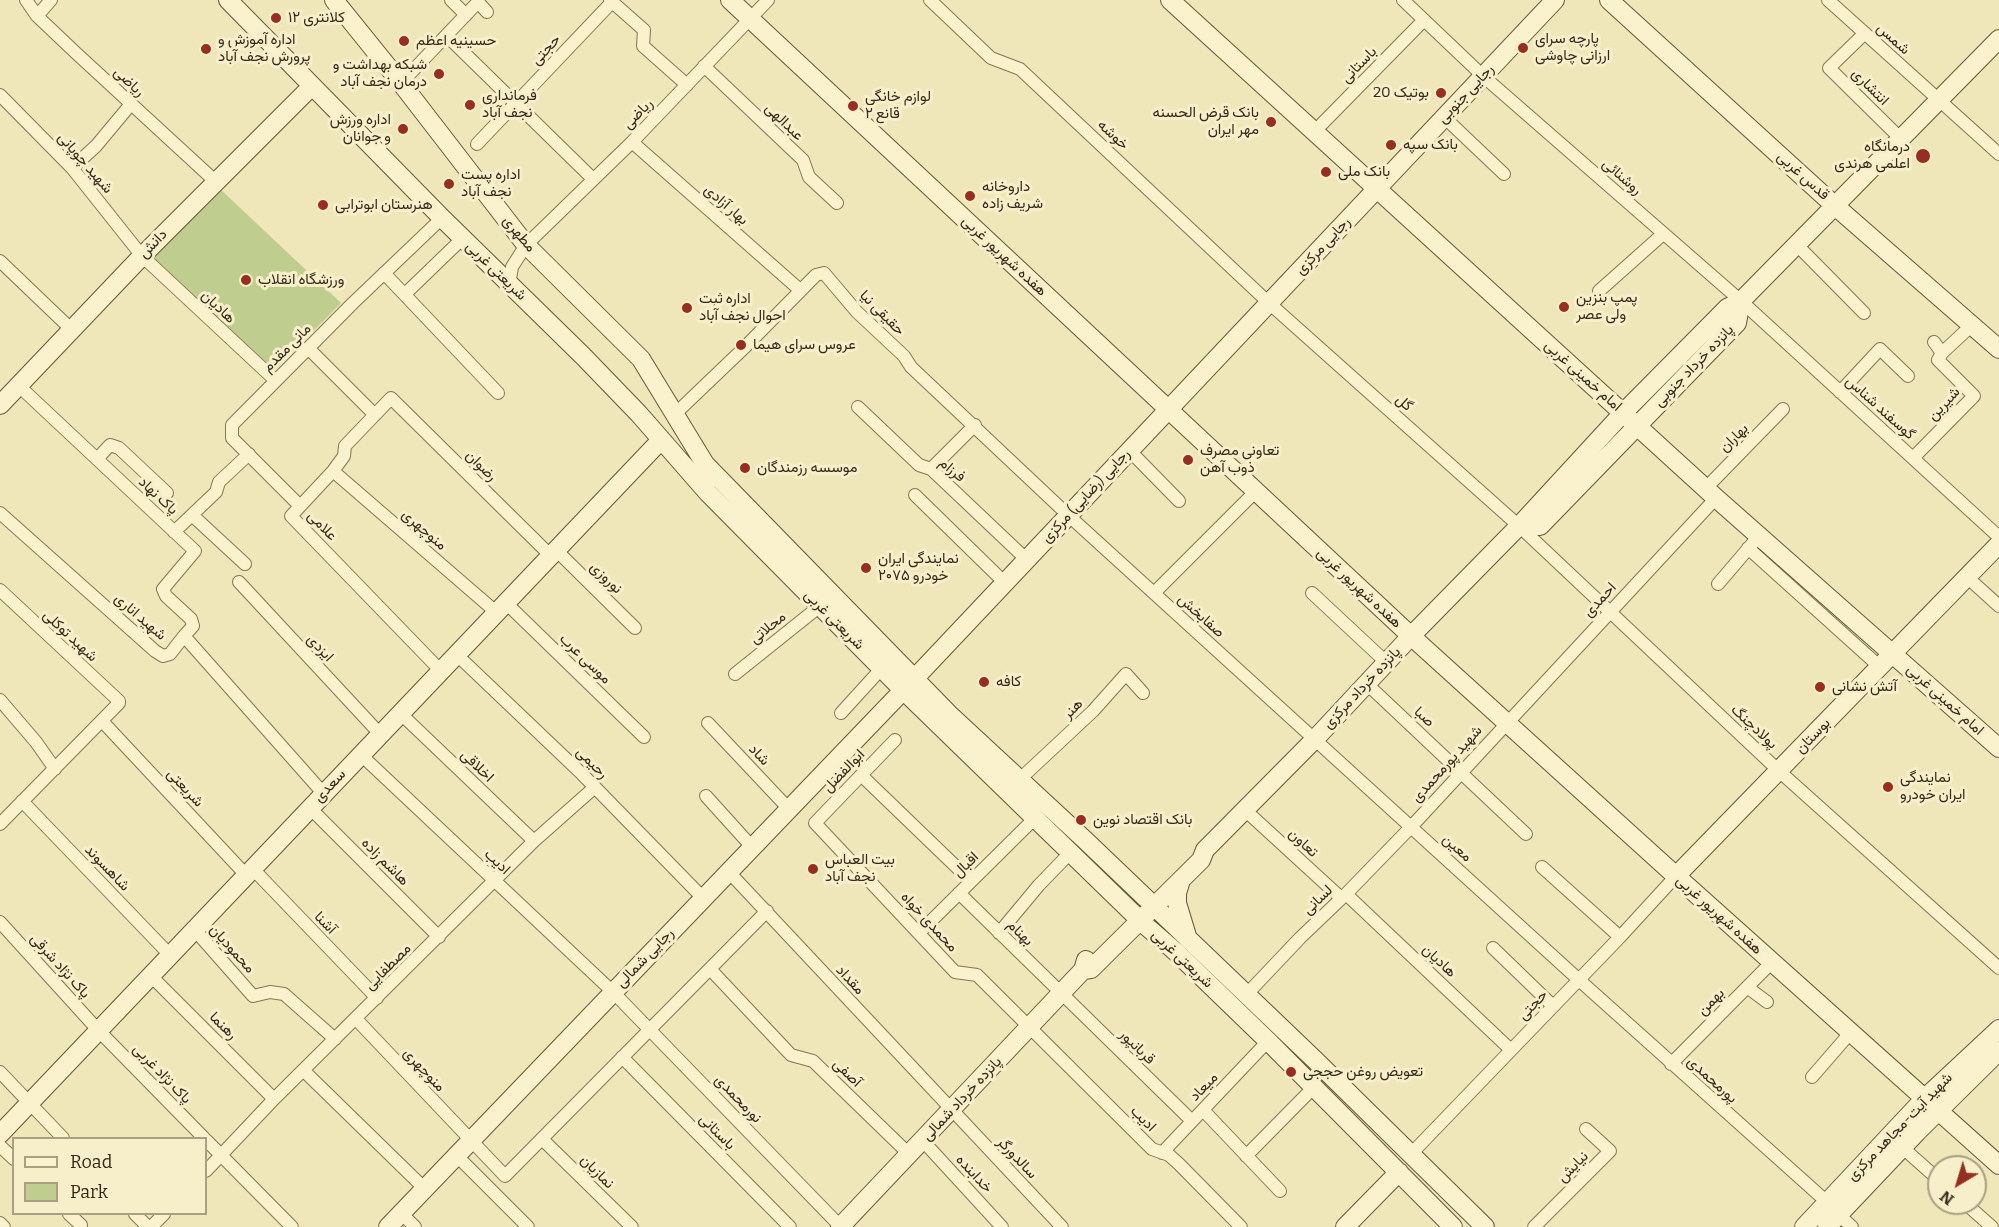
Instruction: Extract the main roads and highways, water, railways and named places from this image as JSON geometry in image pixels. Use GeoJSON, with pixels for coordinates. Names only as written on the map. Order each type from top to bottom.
{"type":"FeatureCollection","features":[{"type":"Feature","properties":{"kind":"place","name":"کلانتری ۱۲"},"geometry":{"type":"Point","coordinates":[276,18]}},
{"type":"Feature","properties":{"kind":"place","name":"حسینیه اعظم"},"geometry":{"type":"Point","coordinates":[404,41]}},
{"type":"Feature","properties":{"kind":"place","name":"پارچه سرای ارزانی چاوشی"},"geometry":{"type":"Point","coordinates":[1523,48]}},
{"type":"Feature","properties":{"kind":"place","name":"اداره آموزش و پرورش نجف آباد"},"geometry":{"type":"Point","coordinates":[206,49]}},
{"type":"Feature","properties":{"kind":"place","name":"شبکه بهداشت و درمان نجف آباد"},"geometry":{"type":"Point","coordinates":[439,74]}},
{"type":"Feature","properties":{"kind":"place","name":"بوتیک 20"},"geometry":{"type":"Point","coordinates":[1441,93]}},
{"type":"Feature","properties":{"kind":"place","name":"فرمانداری نجف آباد"},"geometry":{"type":"Point","coordinates":[470,105]}},
{"type":"Feature","properties":{"kind":"place","name":"لوازم خانگی قانع ۲"},"geometry":{"type":"Point","coordinates":[853,106]}},
{"type":"Feature","properties":{"kind":"place","name":"بانک قرض الحسنه مهر ایران"},"geometry":{"type":"Point","coordinates":[1271,122]}},
{"type":"Feature","properties":{"kind":"place","name":"اداره ورزش و جوانان"},"geometry":{"type":"Point","coordinates":[403,129]}},
{"type":"Feature","properties":{"kind":"place","name":"بانک سپه"},"geometry":{"type":"Point","coordinates":[1391,145]}},
{"type":"Feature","properties":{"kind":"place","name":"درمانگاه اعلمی هرندی"},"geometry":{"type":"Point","coordinates":[1923,156]}},
{"type":"Feature","properties":{"kind":"place","name":"بانک ملی"},"geometry":{"type":"Point","coordinates":[1326,172]}},
{"type":"Feature","properties":{"kind":"place","name":"اداره پست نجف آباد"},"geometry":{"type":"Point","coordinates":[449,184]}},
{"type":"Feature","properties":{"kind":"place","name":"داروخانه شریف زاده"},"geometry":{"type":"Point","coordinates":[970,196]}},
{"type":"Feature","properties":{"kind":"place","name":"هنرستان ابوترابی"},"geometry":{"type":"Point","coordinates":[323,205]}},
{"type":"Feature","properties":{"kind":"place","name":"ورزشگاه انقلاب"},"geometry":{"type":"Point","coordinates":[246,280]}},
{"type":"Feature","properties":{"kind":"place","name":"پمپ بنزین ولی عصر"},"geometry":{"type":"Point","coordinates":[1564,307]}},
{"type":"Feature","properties":{"kind":"place","name":"اداره ثبت احوال نجف آباد"},"geometry":{"type":"Point","coordinates":[687,308]}},
{"type":"Feature","properties":{"kind":"place","name":"عروس سرای هیما"},"geometry":{"type":"Point","coordinates":[741,345]}},
{"type":"Feature","properties":{"kind":"place","name":"تعاونی مصرف ذوب آهن"},"geometry":{"type":"Point","coordinates":[1188,460]}},
{"type":"Feature","properties":{"kind":"place","name":"موسسه رزمندگان"},"geometry":{"type":"Point","coordinates":[745,468]}},
{"type":"Feature","properties":{"kind":"place","name":"نمایندگی ایران خودرو ۲۰۷۵"},"geometry":{"type":"Point","coordinates":[866,568]}},
{"type":"Feature","properties":{"kind":"place","name":"کافه"},"geometry":{"type":"Point","coordinates":[984,682]}},
{"type":"Feature","properties":{"kind":"place","name":"آتش نشانی"},"geometry":{"type":"Point","coordinates":[1820,687]}},
{"type":"Feature","properties":{"kind":"place","name":"نمایندگی ایران خودرو"},"geometry":{"type":"Point","coordinates":[1888,787]}},
{"type":"Feature","properties":{"kind":"place","name":"بانک اقتصاد نوین"},"geometry":{"type":"Point","coordinates":[1081,820]}},
{"type":"Feature","properties":{"kind":"place","name":"بیت العباس نجف آباد"},"geometry":{"type":"Point","coordinates":[813,869]}},
{"type":"Feature","properties":{"kind":"place","name":"تعویض روغن حججی"},"geometry":{"type":"Point","coordinates":[1291,1072]}}]}
